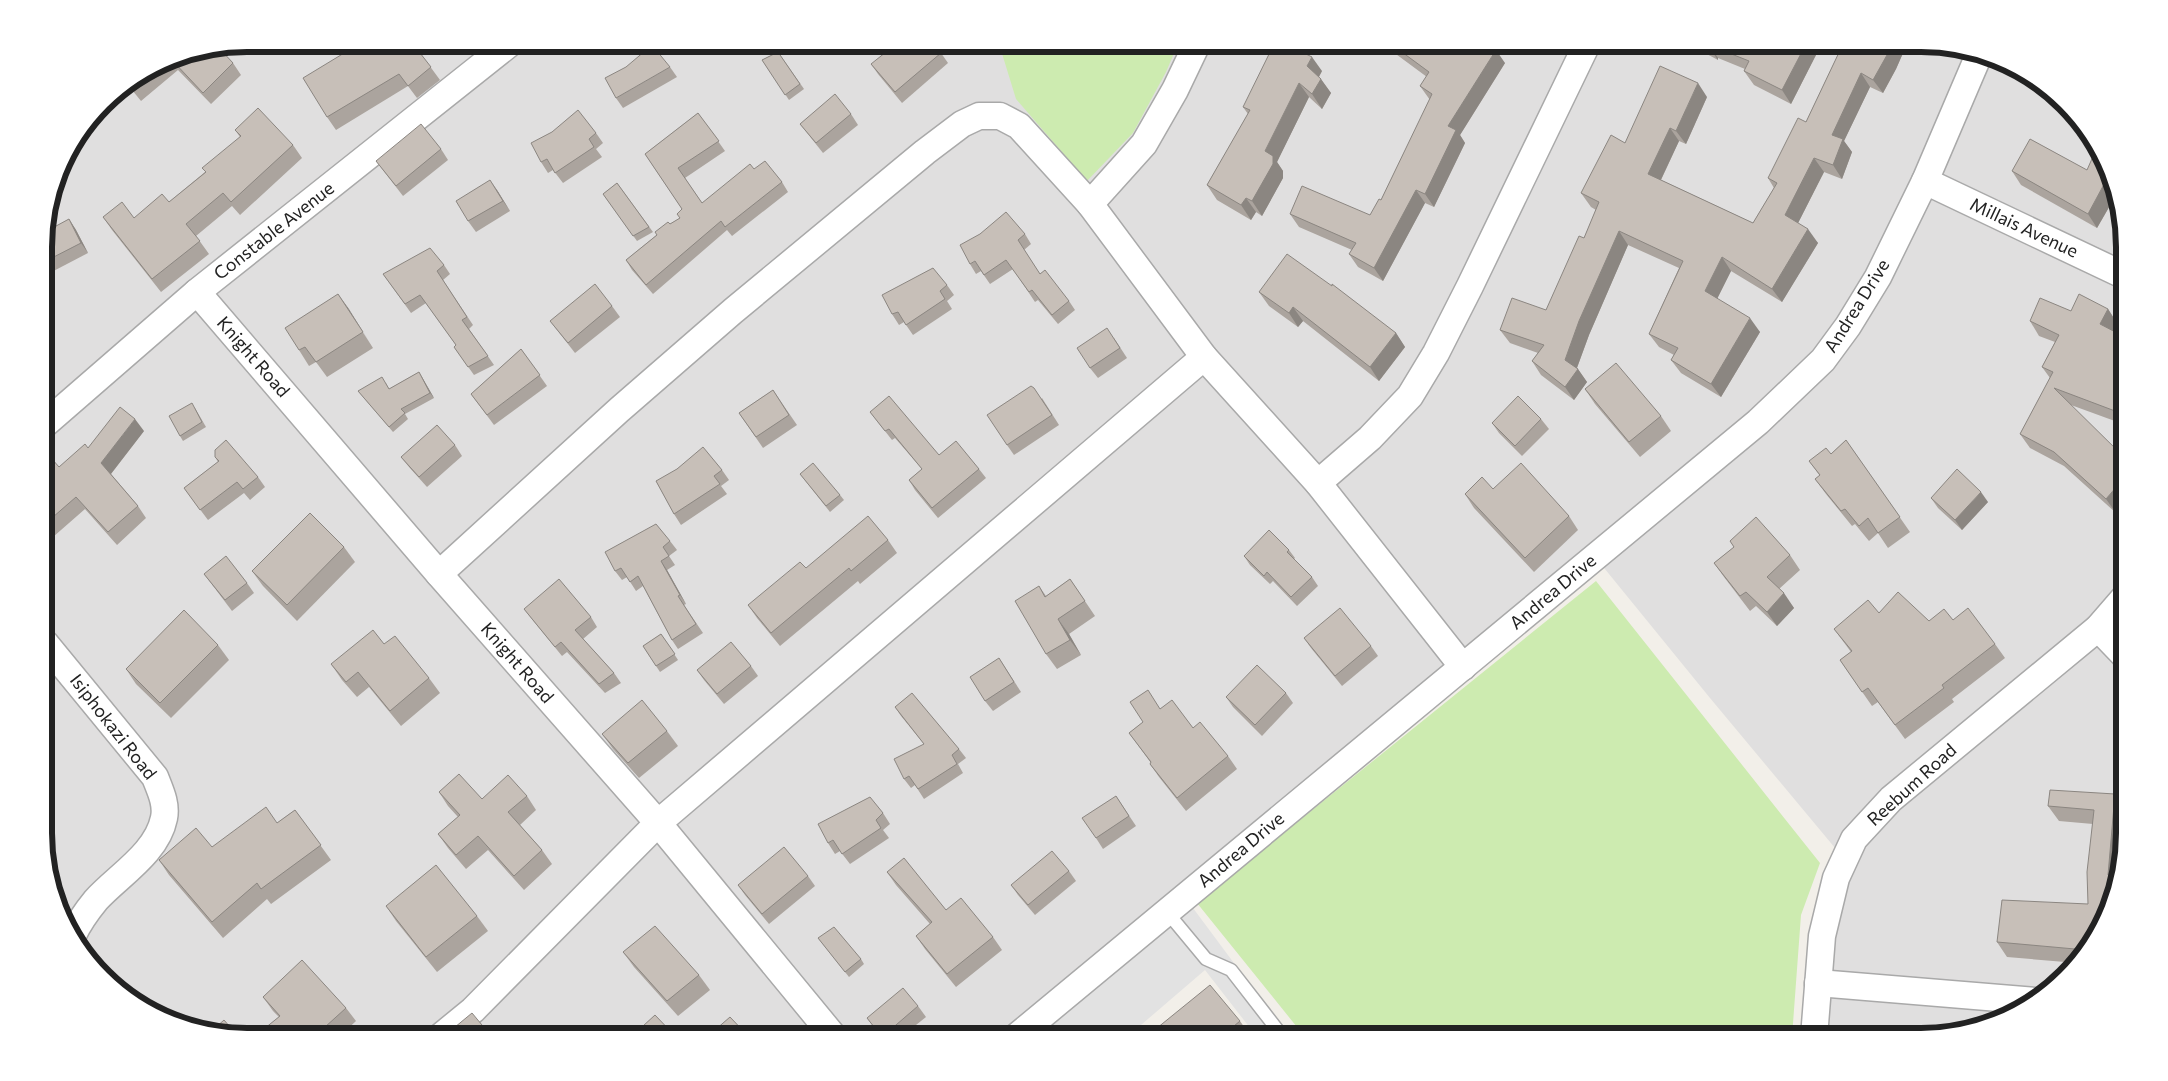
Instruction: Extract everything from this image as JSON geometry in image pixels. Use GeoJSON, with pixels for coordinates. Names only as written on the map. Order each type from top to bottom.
{"type":"FeatureCollection","features":[{"type":"Feature","properties":{"kind":"street","name":"Constable Avenue"},"geometry":{"type":"LineString","coordinates":[[52,418],[197,292],[499,52]]}},
{"type":"Feature","properties":{"kind":"street"},"geometry":{"type":"LineString","coordinates":[[1090,204],[1144,144],[1193,52]]}},
{"type":"Feature","properties":{"kind":"street"},"geometry":{"type":"LineString","coordinates":[[1318,483],[1370,438],[1410,396],[1436,353],[1466,294],[1583,52]]}},
{"type":"Feature","properties":{"kind":"street","name":"Andrea Drive"},"geometry":{"type":"LineString","coordinates":[[1027,1028],[1758,422],[1823,360],[1848,326],[1878,278],[1926,181],[1976,61]]}},
{"type":"Feature","properties":{"kind":"street"},"geometry":{"type":"LineString","coordinates":[[439,574],[618,410],[917,158],[962,124],[979,116],[1000,116],[1019,126],[1090,204],[1204,357],[1318,483],[1463,667]]}},
{"type":"Feature","properties":{"kind":"street","name":"Millais Avenue"},"geometry":{"type":"LineString","coordinates":[[1926,181],[2116,272]]}},
{"type":"Feature","properties":{"kind":"street","name":"Knight Road"},"geometry":{"type":"LineString","coordinates":[[197,292],[439,574],[658,823],[827,1028]]}},
{"type":"Feature","properties":{"kind":"street"},"geometry":{"type":"LineString","coordinates":[[451,1028],[473,1010],[658,823],[1204,357]]}},
{"type":"Feature","properties":{"kind":"street","name":"Reebum Road"},"geometry":{"type":"LineString","coordinates":[[1815,1028],[1822,936],[1836,878],[1854,839],[1891,799],[2098,628],[2116,607]]}},
{"type":"Feature","properties":{"kind":"street"},"geometry":{"type":"LineString","coordinates":[[2098,628],[2116,647]]}},
{"type":"Feature","properties":{"kind":"street","name":"Isiphokazi Road"},"geometry":{"type":"LineString","coordinates":[[52,652],[155,777],[163,796],[165,817],[156,839],[96,900],[77,927]]}},
{"type":"Feature","properties":{"kind":"street"},"geometry":{"type":"LineString","coordinates":[[1818,983],[2020,1001]]}},
{"type":"Feature","properties":{"kind":"lane"},"geometry":{"type":"LineString","coordinates":[[1167,912],[1206,959],[1231,970],[1276,1028]]}},
{"type":"Feature","properties":{"kind":"shaded area"},"geometry":{"type":"Polygon","coordinates":[[[248,52],[1920,52],[1946,54],[1971,59],[1995,67],[2029,85],[2067,119],[2083,139],[2101,173],[2112,210],[2116,248],[2116,833],[2114,859],[2109,884],[2095,920],[2083,942],[2067,962],[2029,996],[2007,1008],[1971,1022],[1946,1027],[1824,1028],[1830,933],[1850,866],[1587,547],[1014,1028],[832,1028],[198,280],[52,409],[52,248],[56,210],[67,173],[85,139],[101,119],[139,85],[173,67],[197,59],[222,54],[248,52]]]}},
{"type":"Feature","properties":{"kind":"shaded area"},"geometry":{"type":"Polygon","coordinates":[[[196,306],[816,1028],[235,1028],[210,1025],[173,1014],[139,996],[101,962],[85,942],[67,908],[59,884],[54,859],[52,833],[52,432],[196,306]]]}},
{"type":"Feature","properties":{"kind":"shaded area"},"geometry":{"type":"Polygon","coordinates":[[[1190,904],[1282,1028],[1250,1028],[1205,970],[1137,1028],[1045,1028],[1190,904]]]}},
{"type":"Feature","properties":{"kind":"green space"},"geometry":{"type":"Polygon","coordinates":[[[1002,52],[1175,52],[1166,72],[1133,133],[1087,181],[1016,99],[1002,52]]]}},
{"type":"Feature","properties":{"kind":"green space"},"geometry":{"type":"Polygon","coordinates":[[[1596,581],[1820,863],[1801,915],[1793,1028],[1298,1028],[1197,903],[1596,581]]]}},
{"type":"Feature","properties":{"kind":"building"},"geometry":{"type":"Polygon","coordinates":[[[346,52],[419,52],[431,67],[408,86],[399,74],[327,117],[303,78],[346,52]]]}},
{"type":"Feature","properties":{"kind":"building"},"geometry":{"type":"Polygon","coordinates":[[[644,52],[658,52],[670,67],[616,98],[605,78],[626,67],[644,52]]]}},
{"type":"Feature","properties":{"kind":"building"},"geometry":{"type":"Polygon","coordinates":[[[778,52],[800,84],[785,95],[762,60],[778,52]]]}},
{"type":"Feature","properties":{"kind":"building"},"geometry":{"type":"Polygon","coordinates":[[[886,52],[941,53],[895,92],[871,64],[886,52]]]}},
{"type":"Feature","properties":{"kind":"building"},"geometry":{"type":"Polygon","coordinates":[[[1270,52],[1302,52],[1312,57],[1307,66],[1321,79],[1312,94],[1299,83],[1265,151],[1273,156],[1273,164],[1252,201],[1246,198],[1241,205],[1207,185],[1250,110],[1243,107],[1270,52]]]}},
{"type":"Feature","properties":{"kind":"building"},"geometry":{"type":"Polygon","coordinates":[[[1402,52],[1495,52],[1448,126],[1456,130],[1425,194],[1416,190],[1374,268],[1349,254],[1356,243],[1290,214],[1302,186],[1370,215],[1379,199],[1381,200],[1432,94],[1420,86],[1429,72],[1402,52]]]}},
{"type":"Feature","properties":{"kind":"building"},"geometry":{"type":"Polygon","coordinates":[[[1726,52],[1802,52],[1782,90],[1744,71],[1749,61],[1726,52]]]}},
{"type":"Feature","properties":{"kind":"building"},"geometry":{"type":"Polygon","coordinates":[[[1839,52],[1888,52],[1873,80],[1861,73],[1832,135],[1843,139],[1833,165],[1814,158],[1785,215],[1808,229],[1772,289],[1722,257],[1705,291],[1750,318],[1711,384],[1671,360],[1678,348],[1649,334],[1683,261],[1619,231],[1579,321],[1565,360],[1578,369],[1565,387],[1532,361],[1544,345],[1500,330],[1512,298],[1546,310],[1579,236],[1584,238],[1599,202],[1581,193],[1611,135],[1625,143],[1660,66],[1698,83],[1676,131],[1670,128],[1648,174],[1753,223],[1777,183],[1768,178],[1798,118],[1806,122],[1839,52]]]}},
{"type":"Feature","properties":{"kind":"building"},"geometry":{"type":"Polygon","coordinates":[[[224,54],[233,63],[203,93],[177,66],[197,59],[224,54]]]}},
{"type":"Feature","properties":{"kind":"building"},"geometry":{"type":"Polygon","coordinates":[[[835,94],[851,114],[816,143],[800,124],[835,94]]]}},
{"type":"Feature","properties":{"kind":"building"},"geometry":{"type":"Polygon","coordinates":[[[258,108],[293,145],[231,202],[223,193],[186,224],[200,241],[152,279],[103,217],[122,202],[134,218],[162,194],[169,202],[206,172],[202,168],[241,136],[235,130],[258,108]]]}},
{"type":"Feature","properties":{"kind":"building"},"geometry":{"type":"Polygon","coordinates":[[[578,110],[596,133],[589,139],[594,147],[555,173],[547,159],[541,162],[531,143],[552,132],[578,110]]]}},
{"type":"Feature","properties":{"kind":"building"},"geometry":{"type":"Polygon","coordinates":[[[698,113],[719,141],[678,168],[702,203],[750,164],[754,169],[765,161],[782,182],[725,227],[721,221],[646,285],[626,260],[657,235],[655,232],[668,222],[670,224],[680,218],[677,214],[682,209],[645,154],[698,113]]]}},
{"type":"Feature","properties":{"kind":"building"},"geometry":{"type":"Polygon","coordinates":[[[421,124],[441,149],[396,186],[376,161],[421,124]]]}},
{"type":"Feature","properties":{"kind":"building"},"geometry":{"type":"Polygon","coordinates":[[[2030,139],[2087,170],[2093,157],[2104,183],[2088,214],[2012,171],[2030,139]]]}},
{"type":"Feature","properties":{"kind":"building"},"geometry":{"type":"Polygon","coordinates":[[[490,180],[503,201],[468,221],[456,201],[490,180]]]}},
{"type":"Feature","properties":{"kind":"building"},"geometry":{"type":"Polygon","coordinates":[[[617,183],[649,227],[633,236],[603,194],[617,183]]]}},
{"type":"Feature","properties":{"kind":"building"},"geometry":{"type":"Polygon","coordinates":[[[1006,212],[1025,234],[1018,240],[1040,274],[1045,270],[1069,301],[1052,315],[1032,290],[1029,292],[1006,260],[984,275],[975,261],[970,264],[960,245],[980,234],[1006,212]]]}},
{"type":"Feature","properties":{"kind":"building"},"geometry":{"type":"Polygon","coordinates":[[[69,219],[81,243],[52,258],[54,227],[69,219]]]}},
{"type":"Feature","properties":{"kind":"building"},"geometry":{"type":"Polygon","coordinates":[[[430,248],[444,265],[437,271],[467,317],[462,320],[488,356],[468,367],[454,347],[456,345],[420,295],[405,304],[383,274],[430,248]]]}},
{"type":"Feature","properties":{"kind":"building"},"geometry":{"type":"Polygon","coordinates":[[[1287,254],[1332,286],[1332,284],[1396,333],[1370,367],[1293,307],[1289,313],[1259,292],[1287,254]]]}},
{"type":"Feature","properties":{"kind":"building"},"geometry":{"type":"Polygon","coordinates":[[[933,268],[947,285],[940,291],[945,299],[906,325],[898,312],[892,314],[882,295],[933,268]]]}},
{"type":"Feature","properties":{"kind":"building"},"geometry":{"type":"Polygon","coordinates":[[[595,284],[612,306],[568,343],[550,321],[595,284]]]}},
{"type":"Feature","properties":{"kind":"building"},"geometry":{"type":"Polygon","coordinates":[[[338,294],[363,332],[316,362],[305,347],[299,350],[285,328],[338,294]]]}},
{"type":"Feature","properties":{"kind":"building"},"geometry":{"type":"Polygon","coordinates":[[[2079,294],[2108,309],[2100,324],[2116,332],[2116,411],[2054,388],[2116,449],[2116,487],[2106,499],[2054,452],[2020,434],[2053,372],[2042,367],[2059,335],[2030,321],[2040,298],[2071,311],[2079,294]]]}},
{"type":"Feature","properties":{"kind":"building"},"geometry":{"type":"Polygon","coordinates":[[[1107,328],[1120,348],[1090,368],[1077,348],[1107,328]]]}},
{"type":"Feature","properties":{"kind":"building"},"geometry":{"type":"Polygon","coordinates":[[[521,349],[540,375],[487,415],[471,394],[521,349]]]}},
{"type":"Feature","properties":{"kind":"building"},"geometry":{"type":"Polygon","coordinates":[[[1616,363],[1661,416],[1629,442],[1585,389],[1616,363]]]}},
{"type":"Feature","properties":{"kind":"building"},"geometry":{"type":"Polygon","coordinates":[[[419,372],[430,393],[401,409],[405,413],[389,427],[358,391],[382,377],[389,389],[419,372]]]}},
{"type":"Feature","properties":{"kind":"building"},"geometry":{"type":"Polygon","coordinates":[[[1031,386],[1052,415],[1007,445],[987,415],[1031,386]]]}},
{"type":"Feature","properties":{"kind":"building"},"geometry":{"type":"Polygon","coordinates":[[[773,390],[789,415],[756,437],[739,413],[773,390]]]}},
{"type":"Feature","properties":{"kind":"building"},"geometry":{"type":"Polygon","coordinates":[[[889,396],[939,455],[956,441],[979,469],[932,508],[909,480],[922,469],[889,429],[885,431],[870,412],[889,396]]]}},
{"type":"Feature","properties":{"kind":"building"},"geometry":{"type":"Polygon","coordinates":[[[1518,396],[1541,419],[1515,446],[1492,423],[1518,396]]]}},
{"type":"Feature","properties":{"kind":"building"},"geometry":{"type":"Polygon","coordinates":[[[192,403],[202,422],[180,436],[169,416],[192,403]]]}},
{"type":"Feature","properties":{"kind":"building"},"geometry":{"type":"Polygon","coordinates":[[[120,407],[135,419],[101,463],[138,506],[108,532],[76,497],[52,518],[52,459],[59,467],[85,444],[88,448],[120,407]]]}},
{"type":"Feature","properties":{"kind":"building"},"geometry":{"type":"Polygon","coordinates":[[[437,425],[455,445],[419,477],[401,457],[437,425]]]}},
{"type":"Feature","properties":{"kind":"building"},"geometry":{"type":"Polygon","coordinates":[[[226,440],[258,477],[243,489],[237,482],[200,510],[184,488],[219,461],[215,457],[215,450],[226,440]]]}},
{"type":"Feature","properties":{"kind":"building"},"geometry":{"type":"Polygon","coordinates":[[[1846,440],[1900,517],[1878,533],[1868,518],[1859,526],[1845,509],[1841,511],[1815,479],[1820,475],[1809,461],[1826,448],[1831,454],[1846,440]]]}},
{"type":"Feature","properties":{"kind":"building"},"geometry":{"type":"Polygon","coordinates":[[[703,447],[722,470],[714,476],[720,484],[674,514],[656,481],[677,469],[703,447]]]}},
{"type":"Feature","properties":{"kind":"building"},"geometry":{"type":"Polygon","coordinates":[[[813,463],[840,495],[826,506],[800,474],[813,463]]]}},
{"type":"Feature","properties":{"kind":"building"},"geometry":{"type":"Polygon","coordinates":[[[1521,463],[1569,516],[1525,558],[1465,494],[1482,477],[1493,489],[1521,463]]]}},
{"type":"Feature","properties":{"kind":"building"},"geometry":{"type":"Polygon","coordinates":[[[1957,469],[1981,492],[1955,520],[1931,498],[1957,469]]]}},
{"type":"Feature","properties":{"kind":"building"},"geometry":{"type":"Polygon","coordinates":[[[310,513],[344,547],[287,605],[252,571],[310,513]]]}},
{"type":"Feature","properties":{"kind":"building"},"geometry":{"type":"Polygon","coordinates":[[[868,516],[888,540],[851,571],[849,568],[771,633],[748,605],[800,562],[806,568],[868,516]]]}},
{"type":"Feature","properties":{"kind":"building"},"geometry":{"type":"Polygon","coordinates":[[[1756,517],[1790,555],[1767,577],[1784,593],[1767,612],[1746,592],[1740,596],[1714,563],[1734,547],[1730,541],[1756,517]]]}},
{"type":"Feature","properties":{"kind":"building"},"geometry":{"type":"Polygon","coordinates":[[[656,524],[670,541],[663,547],[669,556],[661,561],[680,595],[678,596],[696,624],[672,640],[638,576],[630,582],[621,568],[615,571],[605,552],[656,524]]]}},
{"type":"Feature","properties":{"kind":"building"},"geometry":{"type":"Polygon","coordinates":[[[1269,530],[1289,550],[1287,552],[1312,577],[1291,597],[1267,572],[1264,576],[1244,556],[1269,530]]]}},
{"type":"Feature","properties":{"kind":"building"},"geometry":{"type":"Polygon","coordinates":[[[226,556],[247,583],[225,600],[204,574],[226,556]]]}},
{"type":"Feature","properties":{"kind":"building"},"geometry":{"type":"Polygon","coordinates":[[[559,579],[591,617],[575,630],[614,673],[599,684],[561,642],[555,647],[524,609],[559,579]]]}},
{"type":"Feature","properties":{"kind":"building"},"geometry":{"type":"Polygon","coordinates":[[[1070,579],[1085,601],[1058,619],[1070,640],[1046,654],[1015,601],[1039,586],[1045,597],[1070,579]]]}},
{"type":"Feature","properties":{"kind":"building"},"geometry":{"type":"Polygon","coordinates":[[[1898,592],[1929,621],[1944,609],[1953,620],[1968,608],[1995,644],[1942,685],[1944,688],[1895,725],[1868,688],[1862,692],[1840,660],[1852,651],[1834,629],[1868,600],[1879,613],[1898,592]]]}},
{"type":"Feature","properties":{"kind":"building"},"geometry":{"type":"Polygon","coordinates":[[[1340,608],[1371,646],[1335,676],[1304,638],[1340,608]]]}},
{"type":"Feature","properties":{"kind":"building"},"geometry":{"type":"Polygon","coordinates":[[[184,610],[218,645],[160,703],[126,669],[184,610]]]}},
{"type":"Feature","properties":{"kind":"building"},"geometry":{"type":"Polygon","coordinates":[[[373,630],[384,644],[395,636],[429,678],[390,711],[358,672],[346,682],[331,664],[373,630]]]}},
{"type":"Feature","properties":{"kind":"building"},"geometry":{"type":"Polygon","coordinates":[[[661,634],[675,654],[656,666],[643,646],[661,634]]]}},
{"type":"Feature","properties":{"kind":"building"},"geometry":{"type":"Polygon","coordinates":[[[731,642],[751,666],[717,694],[697,670],[731,642]]]}},
{"type":"Feature","properties":{"kind":"building"},"geometry":{"type":"Polygon","coordinates":[[[999,658],[1014,682],[985,701],[970,677],[999,658]]]}},
{"type":"Feature","properties":{"kind":"building"},"geometry":{"type":"Polygon","coordinates":[[[1257,665],[1286,693],[1255,725],[1226,697],[1257,665]]]}},
{"type":"Feature","properties":{"kind":"building"},"geometry":{"type":"Polygon","coordinates":[[[1148,690],[1160,709],[1172,700],[1193,728],[1200,722],[1228,756],[1177,798],[1150,764],[1151,762],[1129,733],[1143,722],[1130,702],[1148,690]]]}},
{"type":"Feature","properties":{"kind":"building"},"geometry":{"type":"Polygon","coordinates":[[[912,693],[959,749],[952,755],[957,764],[918,789],[909,776],[904,779],[894,759],[924,744],[895,707],[912,693]]]}},
{"type":"Feature","properties":{"kind":"building"},"geometry":{"type":"Polygon","coordinates":[[[642,700],[667,731],[628,763],[602,734],[642,700]]]}},
{"type":"Feature","properties":{"kind":"building"},"geometry":{"type":"Polygon","coordinates":[[[459,774],[482,799],[508,775],[527,796],[508,812],[542,850],[514,876],[478,836],[456,855],[438,834],[460,815],[439,792],[459,774]]]}},
{"type":"Feature","properties":{"kind":"building"},"geometry":{"type":"Polygon","coordinates":[[[2050,790],[2115,794],[2108,875],[2111,875],[2109,884],[2101,908],[2077,949],[1997,942],[2002,900],[2088,904],[2087,872],[2094,810],[2048,806],[2050,790]]]}},
{"type":"Feature","properties":{"kind":"building"},"geometry":{"type":"Polygon","coordinates":[[[1116,796],[1129,816],[1096,838],[1082,818],[1116,796]]]}},
{"type":"Feature","properties":{"kind":"building"},"geometry":{"type":"Polygon","coordinates":[[[870,797],[883,813],[876,820],[881,828],[842,854],[833,840],[828,843],[818,824],[870,797]]]}},
{"type":"Feature","properties":{"kind":"building"},"geometry":{"type":"Polygon","coordinates":[[[266,807],[277,823],[295,810],[321,845],[261,889],[257,883],[212,922],[159,860],[196,828],[212,847],[266,807]]]}},
{"type":"Feature","properties":{"kind":"building"},"geometry":{"type":"Polygon","coordinates":[[[784,847],[808,876],[762,914],[738,885],[784,847]]]}},
{"type":"Feature","properties":{"kind":"building"},"geometry":{"type":"Polygon","coordinates":[[[1052,851],[1069,871],[1028,905],[1011,885],[1052,851]]]}},
{"type":"Feature","properties":{"kind":"building"},"geometry":{"type":"Polygon","coordinates":[[[904,858],[946,910],[961,898],[993,937],[947,974],[916,936],[932,922],[887,872],[904,858]]]}},
{"type":"Feature","properties":{"kind":"building"},"geometry":{"type":"Polygon","coordinates":[[[436,865],[477,916],[426,957],[386,906],[436,865]]]}},
{"type":"Feature","properties":{"kind":"building"},"geometry":{"type":"Polygon","coordinates":[[[655,926],[699,975],[667,1001],[623,952],[655,926]]]}},
{"type":"Feature","properties":{"kind":"building"},"geometry":{"type":"Polygon","coordinates":[[[834,927],[861,959],[845,972],[818,938],[834,927]]]}},
{"type":"Feature","properties":{"kind":"building"},"geometry":{"type":"Polygon","coordinates":[[[302,960],[346,1008],[324,1028],[265,1028],[280,1016],[263,997],[302,960]]]}},
{"type":"Feature","properties":{"kind":"building"},"geometry":{"type":"Polygon","coordinates":[[[1210,985],[1240,1021],[1232,1028],[1157,1028],[1210,985]]]}},
{"type":"Feature","properties":{"kind":"building"},"geometry":{"type":"Polygon","coordinates":[[[903,988],[918,1006],[892,1028],[875,1028],[867,1018],[903,988]]]}},
{"type":"Feature","properties":{"kind":"building"},"geometry":{"type":"Polygon","coordinates":[[[472,1013],[484,1028],[454,1028],[472,1013]]]}},
{"type":"Feature","properties":{"kind":"building"},"geometry":{"type":"Polygon","coordinates":[[[655,1015],[667,1028],[641,1028],[655,1015]]]}},
{"type":"Feature","properties":{"kind":"building"},"geometry":{"type":"Polygon","coordinates":[[[730,1017],[740,1028],[717,1028],[730,1017]]]}},
{"type":"Feature","properties":{"kind":"building"},"geometry":{"type":"Polygon","coordinates":[[[224,1020],[231,1028],[222,1027],[217,1026],[224,1020]]]}},
{"type":"Feature","properties":{"kind":"building"},"geometry":{"type":"Polygon","coordinates":[[[1852,1026],[1878,1028],[1852,1028],[1852,1026]]]}}]}
